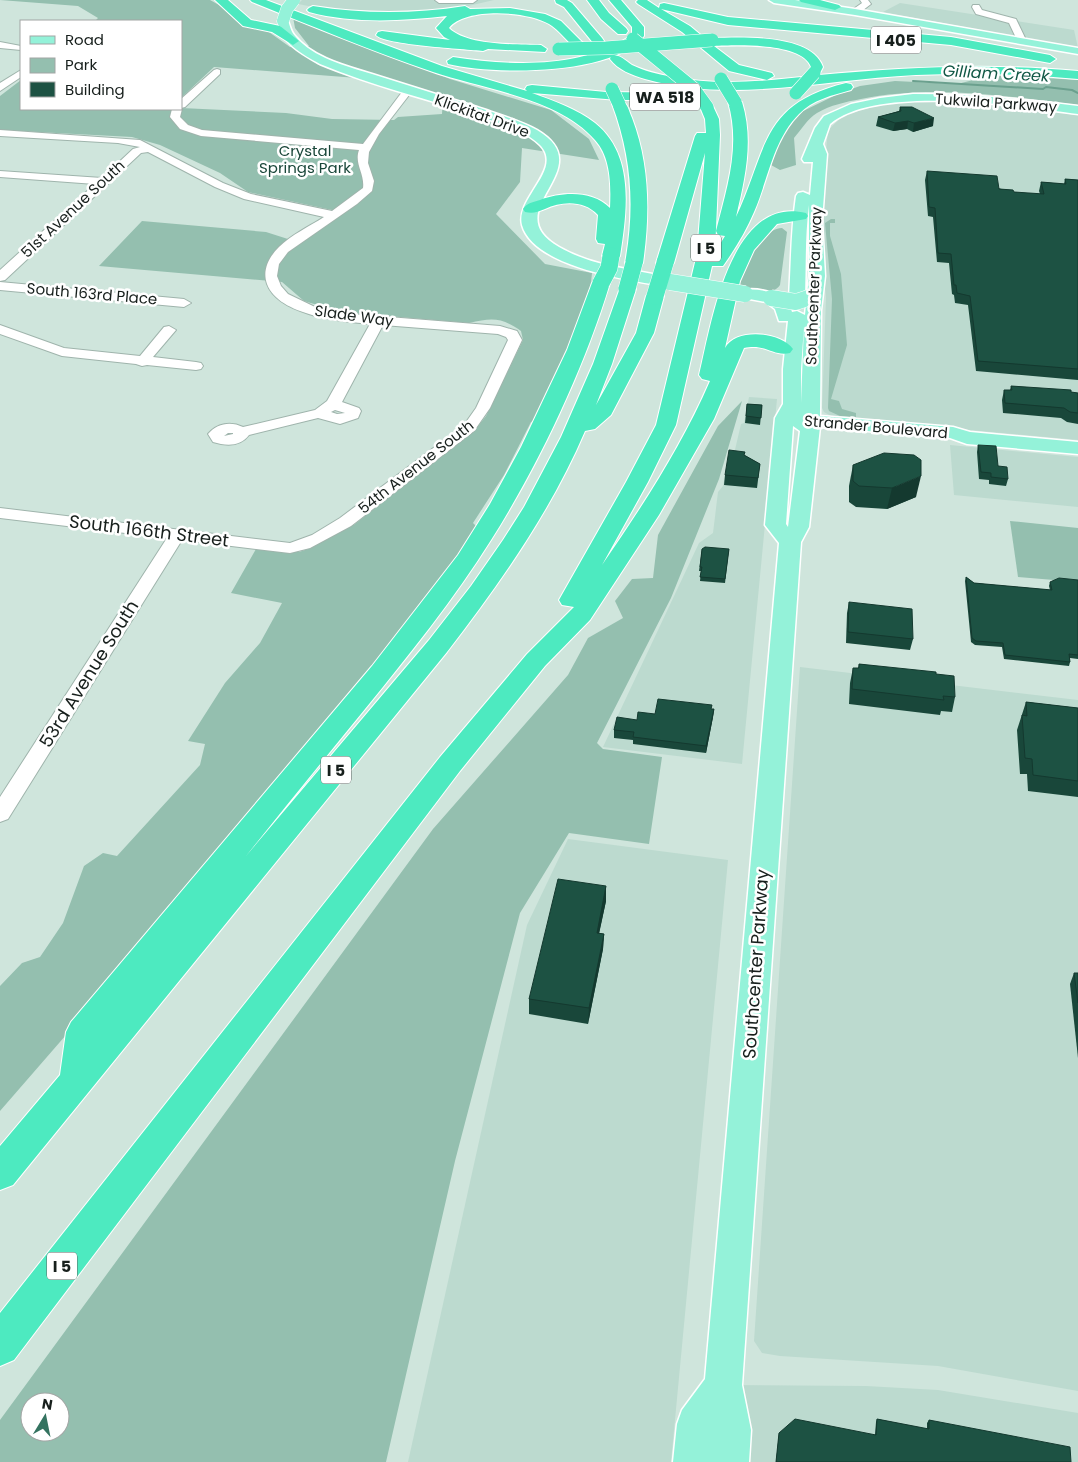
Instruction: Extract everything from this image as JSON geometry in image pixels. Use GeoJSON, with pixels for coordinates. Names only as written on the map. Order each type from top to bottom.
{"type":"FeatureCollection","features":[{"type":"Feature","properties":{"kind":"highway"},"geometry":{"type":"LineString","coordinates":[[221,0],[248,23],[276,29],[293,41]]}},
{"type":"Feature","properties":{"kind":"highway","name":"WA 518"},"geometry":{"type":"LineString","coordinates":[[256,0],[436,68],[531,89],[634,97],[740,93],[871,75]]}},
{"type":"Feature","properties":{"kind":"highway"},"geometry":{"type":"LineString","coordinates":[[270,0],[330,22],[385,36],[466,46],[541,49]]}},
{"type":"Feature","properties":{"kind":"highway"},"geometry":{"type":"LineString","coordinates":[[276,0],[332,13],[389,16],[454,12],[505,0]]}},
{"type":"Feature","properties":{"kind":"highway"},"geometry":{"type":"LineString","coordinates":[[560,0],[568,5],[616,59],[631,69],[649,76],[682,83],[720,86],[765,86],[871,75]]}},
{"type":"Feature","properties":{"kind":"highway","name":"I 5"},"geometry":{"type":"LineString","coordinates":[[0,1173],[76,1084],[438,646],[494,573],[538,503],[571,439],[604,360],[634,263],[639,235],[639,182],[636,154],[619,104],[560,0]]}},
{"type":"Feature","properties":{"kind":"highway","name":"I 5"},"geometry":{"type":"LineString","coordinates":[[0,1346],[450,764],[536,660],[632,490],[666,425],[706,254],[705,235],[713,135],[712,118],[701,105],[694,89],[575,0]]}},
{"type":"Feature","properties":{"kind":"highway","name":"I 5"},"geometry":{"type":"LineString","coordinates":[[593,0],[605,16],[624,35]]}},
{"type":"Feature","properties":{"kind":"highway"},"geometry":{"type":"LineString","coordinates":[[303,18],[438,59],[479,65],[524,66],[579,61],[602,56],[628,46],[638,36],[638,27],[615,0]]}},
{"type":"Feature","properties":{"kind":"highway"},"geometry":{"type":"LineString","coordinates":[[805,0],[834,6]]}},
{"type":"Feature","properties":{"kind":"highway"},"geometry":{"type":"LineString","coordinates":[[643,1],[678,11],[728,21],[951,41],[1078,66]]}},
{"type":"Feature","properties":{"kind":"highway"},"geometry":{"type":"LineString","coordinates":[[643,1],[686,29],[729,65],[742,71],[761,75],[802,78],[973,59],[1017,60],[1078,66]]}},
{"type":"Feature","properties":{"kind":"highway","name":"I 5"},"geometry":{"type":"LineString","coordinates":[[643,1],[700,51],[736,102],[741,121],[741,139],[735,180],[717,262],[675,388]]}},
{"type":"Feature","properties":{"kind":"highway"},"geometry":{"type":"LineString","coordinates":[[712,6],[721,14],[746,20],[850,32]]}},
{"type":"Feature","properties":{"kind":"highway"},"geometry":{"type":"LineString","coordinates":[[541,49],[462,40],[448,35],[442,28],[450,19],[468,13],[526,12],[546,18],[559,25],[593,58]]}},
{"type":"Feature","properties":{"kind":"highway"},"geometry":{"type":"LineString","coordinates":[[256,26],[284,23]]}},
{"type":"Feature","properties":{"kind":"highway","name":"I 405"},"geometry":{"type":"LineString","coordinates":[[541,49],[802,36],[887,39],[963,46],[1078,66]]}},
{"type":"Feature","properties":{"kind":"highway"},"geometry":{"type":"LineString","coordinates":[[713,41],[761,42],[796,49],[808,55],[815,61],[817,67],[772,124],[751,198]]}},
{"type":"Feature","properties":{"kind":"highway"},"geometry":{"type":"LineString","coordinates":[[436,68],[546,104],[573,116],[591,127],[601,137],[610,150],[615,164],[617,180],[617,228],[607,256]]}},
{"type":"Feature","properties":{"kind":"highway","name":"I 405"},"geometry":{"type":"LineString","coordinates":[[871,75],[983,70],[1078,76]]}},
{"type":"Feature","properties":{"kind":"highway"},"geometry":{"type":"LineString","coordinates":[[717,262],[745,214],[770,150],[788,118],[805,103],[831,91],[887,78],[943,74],[1015,73],[1078,76]]}},
{"type":"Feature","properties":{"kind":"highway","name":"I 5"},"geometry":{"type":"LineString","coordinates":[[571,439],[601,415],[644,334],[702,134],[701,105]]}},
{"type":"Feature","properties":{"kind":"highway"},"geometry":{"type":"LineString","coordinates":[[76,1084],[83,1032],[381,672],[429,611],[479,541],[515,482],[539,436],[584,334],[601,283],[609,268],[606,214],[596,205],[551,196],[540,190]]}},
{"type":"Feature","properties":{"kind":"highway"},"geometry":{"type":"LineString","coordinates":[[531,209],[551,200],[573,199]]}},
{"type":"Feature","properties":{"kind":"highway"},"geometry":{"type":"LineString","coordinates":[[687,448],[708,377],[731,281],[746,248],[764,229],[774,224],[799,223]]}},
{"type":"Feature","properties":{"kind":"highway"},"geometry":{"type":"LineString","coordinates":[[536,660],[581,615],[648,515],[704,419],[736,346],[742,342],[761,341],[773,343],[783,349]]}},
{"type":"Feature","properties":{"kind":"main road"},"geometry":{"type":"LineString","coordinates":[[284,23],[286,9],[294,0]]}},
{"type":"Feature","properties":{"kind":"main road"},"geometry":{"type":"LineString","coordinates":[[774,0],[855,12],[1078,51]]}},
{"type":"Feature","properties":{"kind":"main road"},"geometry":{"type":"LineString","coordinates":[[793,0],[834,6],[855,12]]}},
{"type":"Feature","properties":{"kind":"main road","name":"Klickitat Drive"},"geometry":{"type":"LineString","coordinates":[[284,23],[293,41],[308,53],[329,63],[512,124],[538,137],[549,148],[553,160],[531,209]]}},
{"type":"Feature","properties":{"kind":"main road","name":"Tukwila Parkway"},"geometry":{"type":"LineString","coordinates":[[854,108],[894,100],[956,98],[1001,100],[1078,110]]}},
{"type":"Feature","properties":{"kind":"main road","name":"Southcenter Parkway"},"geometry":{"type":"LineString","coordinates":[[790,542],[775,525],[779,471],[798,419],[801,309],[799,223],[810,154],[817,144],[820,132],[825,123],[835,115],[854,108]]}},
{"type":"Feature","properties":{"kind":"main road","name":"Southcenter Parkway"},"geometry":{"type":"LineString","coordinates":[[729,1462],[732,1430],[722,1385],[790,542],[799,527],[801,508],[794,342],[801,309],[814,296],[817,276],[815,221],[820,154],[817,144]]}},
{"type":"Feature","properties":{"kind":"main road"},"geometry":{"type":"LineString","coordinates":[[531,209],[530,224],[535,234],[544,244],[563,256],[586,265],[670,282],[796,302],[814,296]]}},
{"type":"Feature","properties":{"kind":"main road"},"geometry":{"type":"LineString","coordinates":[[759,296],[783,290],[790,240],[799,223]]}},
{"type":"Feature","properties":{"kind":"main road"},"geometry":{"type":"LineString","coordinates":[[759,296],[801,309]]}},
{"type":"Feature","properties":{"kind":"main road"},"geometry":{"type":"LineString","coordinates":[[759,296],[780,304],[784,310],[786,330],[780,406],[798,419]]}},
{"type":"Feature","properties":{"kind":"main road","name":"Strander Boulevard"},"geometry":{"type":"LineString","coordinates":[[798,419],[954,441],[967,438],[1078,448]]}},
{"type":"Feature","properties":{"kind":"main road"},"geometry":{"type":"LineString","coordinates":[[779,471],[788,475],[788,485],[801,508]]}},
{"type":"Feature","properties":{"kind":"main road","name":"Southcenter Parkway"},"geometry":{"type":"LineString","coordinates":[[693,1462],[696,1424],[722,1385]]}},
{"type":"Feature","properties":{"kind":"street"},"geometry":{"type":"LineString","coordinates":[[439,0],[473,0]]}},
{"type":"Feature","properties":{"kind":"street"},"geometry":{"type":"LineString","coordinates":[[855,12],[867,4],[864,0]]}},
{"type":"Feature","properties":{"kind":"street"},"geometry":{"type":"LineString","coordinates":[[976,7],[979,12],[1013,21],[1022,42]]}},
{"type":"Feature","properties":{"kind":"street"},"geometry":{"type":"LineString","coordinates":[[0,45],[20,48]]}},
{"type":"Feature","properties":{"kind":"street"},"geometry":{"type":"LineString","coordinates":[[182,104],[217,72]]}},
{"type":"Feature","properties":{"kind":"street"},"geometry":{"type":"LineString","coordinates":[[0,88],[20,74]]}},
{"type":"Feature","properties":{"kind":"street"},"geometry":{"type":"LineString","coordinates":[[0,132],[125,140],[150,148],[219,185],[248,196],[333,215],[368,189],[369,180],[362,159],[365,147],[408,90]]}},
{"type":"Feature","properties":{"kind":"street"},"geometry":{"type":"LineString","coordinates":[[177,110],[175,117],[179,123],[201,133],[365,147]]}},
{"type":"Feature","properties":{"kind":"street","name":"51st Avenue South"},"geometry":{"type":"LineString","coordinates":[[0,277],[102,181],[137,151],[150,148]]}},
{"type":"Feature","properties":{"kind":"street"},"geometry":{"type":"LineString","coordinates":[[0,174],[102,181]]}},
{"type":"Feature","properties":{"kind":"street","name":"Slade Way"},"geometry":{"type":"LineString","coordinates":[[333,215],[291,244],[276,258],[271,266],[272,280],[285,298],[311,311],[339,317],[500,330],[512,334]]}},
{"type":"Feature","properties":{"kind":"street","name":"South 163rd Place"},"geometry":{"type":"LineString","coordinates":[[0,286],[184,303]]}},
{"type":"Feature","properties":{"kind":"street"},"geometry":{"type":"LineString","coordinates":[[241,432],[320,413],[333,404],[378,320]]}},
{"type":"Feature","properties":{"kind":"street"},"geometry":{"type":"LineString","coordinates":[[0,330],[62,352],[142,362],[196,366]]}},
{"type":"Feature","properties":{"kind":"street"},"geometry":{"type":"LineString","coordinates":[[142,362],[169,330]]}},
{"type":"Feature","properties":{"kind":"street","name":"54th Avenue South"},"geometry":{"type":"LineString","coordinates":[[299,546],[310,543],[350,518],[469,428],[483,408],[515,340],[512,334]]}},
{"type":"Feature","properties":{"kind":"street"},"geometry":{"type":"LineString","coordinates":[[320,413],[342,420],[353,415],[354,411],[351,409],[333,404]]}},
{"type":"Feature","properties":{"kind":"street","name":"South 166th Street"},"geometry":{"type":"LineString","coordinates":[[0,513],[290,548],[299,546]]}},
{"type":"Feature","properties":{"kind":"street","name":"53rd Avenue South"},"geometry":{"type":"LineString","coordinates":[[0,814],[177,535]]}},
{"type":"Feature","properties":{"kind":"shaded area"},"geometry":{"type":"Polygon","coordinates":[[[302,0],[494,0],[455,9],[377,14],[329,10],[298,4],[302,0]]]}},
{"type":"Feature","properties":{"kind":"shaded area"},"geometry":{"type":"Polygon","coordinates":[[[900,3],[1074,30],[1078,48],[883,12],[900,3]]]}},
{"type":"Feature","properties":{"kind":"shaded area"},"geometry":{"type":"Polygon","coordinates":[[[949,100],[995,103],[1078,114],[1078,440],[840,418],[831,416],[824,412],[822,408],[826,298],[819,224],[828,130],[843,116],[856,111],[886,104],[949,100]]]}},
{"type":"Feature","properties":{"kind":"shaded area"},"geometry":{"type":"Polygon","coordinates":[[[749,397],[777,399],[742,764],[603,747],[699,543],[713,533],[718,492],[723,486],[728,461],[734,454],[741,424],[744,423],[749,397]]]}},
{"type":"Feature","properties":{"kind":"shaded area"},"geometry":{"type":"Polygon","coordinates":[[[950,445],[1078,457],[1078,507],[954,495],[950,445]]]}},
{"type":"Feature","properties":{"kind":"shaded area"},"geometry":{"type":"Polygon","coordinates":[[[800,667],[1078,700],[1078,1391],[938,1366],[780,1356],[762,1353],[754,1341],[800,667]]]}},
{"type":"Feature","properties":{"kind":"shaded area"},"geometry":{"type":"Polygon","coordinates":[[[568,839],[728,860],[671,1462],[408,1462],[527,925],[568,839]]]}},
{"type":"Feature","properties":{"kind":"shaded area"},"geometry":{"type":"Polygon","coordinates":[[[723,1385],[866,1386],[938,1390],[1078,1413],[1078,1462],[720,1462],[723,1385]]]}},
{"type":"Feature","properties":{"kind":"green space","name":"Crystal Springs Park"},"geometry":{"type":"Polygon","coordinates":[[[0,0],[210,0],[219,5],[242,26],[266,30],[290,47],[309,46],[295,28],[293,17],[450,79],[551,110],[589,139],[599,160],[522,148],[520,182],[496,214],[545,264],[592,273],[590,291],[578,329],[536,420],[531,422],[504,475],[473,523],[477,527],[406,628],[86,1012],[0,1111],[0,986],[22,963],[40,957],[63,923],[84,866],[103,853],[117,856],[200,765],[205,744],[188,741],[225,683],[260,643],[282,603],[231,593],[256,549],[299,552],[311,548],[355,524],[478,426],[486,416],[523,340],[521,331],[508,323],[496,320],[469,323],[341,312],[304,301],[282,282],[99,266],[142,221],[266,232],[291,240],[332,210],[248,192],[220,173],[160,145],[132,137],[0,130],[0,96],[20,81],[20,110],[182,110],[182,108],[286,113],[332,119],[394,120],[398,117],[442,114],[443,98],[396,81],[214,67],[182,97],[182,20],[96,20],[98,18],[78,6],[0,0]]]}},
{"type":"Feature","properties":{"kind":"green space"},"geometry":{"type":"Polygon","coordinates":[[[994,75],[1078,80],[1078,105],[996,95],[942,92],[915,92],[855,100],[828,108],[817,113],[808,121],[794,138],[796,165],[780,170],[771,165],[784,131],[797,114],[840,93],[860,86],[895,81],[957,84],[994,75]]]}},
{"type":"Feature","properties":{"kind":"green space"},"geometry":{"type":"Polygon","coordinates":[[[835,219],[835,223],[830,223],[830,236],[841,274],[847,345],[831,399],[839,401],[842,409],[856,413],[856,417],[840,416],[829,411],[828,408],[832,299],[825,223],[835,219]]]}},
{"type":"Feature","properties":{"kind":"green space"},"geometry":{"type":"Polygon","coordinates":[[[782,228],[787,232],[780,285],[776,289],[766,292],[736,288],[748,261],[759,243],[766,235],[782,228]]]}},
{"type":"Feature","properties":{"kind":"green space"},"geometry":{"type":"Polygon","coordinates":[[[742,401],[719,479],[671,598],[597,743],[603,749],[662,757],[649,844],[569,833],[520,913],[455,1161],[386,1462],[0,1462],[0,1420],[20,1393],[20,1442],[70,1442],[70,1392],[21,1392],[433,829],[568,675],[588,638],[623,618],[615,601],[632,579],[653,578],[658,535],[718,426],[742,401]]]}},
{"type":"Feature","properties":{"kind":"green space"},"geometry":{"type":"Polygon","coordinates":[[[1010,521],[1078,528],[1078,582],[1018,577],[1010,521]]]}},
{"type":"Feature","properties":{"kind":"building"},"geometry":{"type":"Polygon","coordinates":[[[900,107],[912,107],[934,118],[914,123],[908,121],[895,123],[878,117],[901,111],[900,107]]]}},
{"type":"Feature","properties":{"kind":"building"},"geometry":{"type":"Polygon","coordinates":[[[927,171],[997,176],[999,189],[1044,194],[1041,182],[1066,184],[1065,179],[1078,180],[1078,369],[978,361],[970,296],[957,293],[956,285],[954,285],[951,254],[938,253],[935,208],[929,207],[927,171]]]}},
{"type":"Feature","properties":{"kind":"building"},"geometry":{"type":"Polygon","coordinates":[[[1011,386],[1071,390],[1071,392],[1078,393],[1078,413],[1070,412],[1064,408],[1005,403],[1004,390],[1012,390],[1011,386]]]}},
{"type":"Feature","properties":{"kind":"building"},"geometry":{"type":"Polygon","coordinates":[[[747,404],[762,405],[761,418],[746,416],[747,404]]]}},
{"type":"Feature","properties":{"kind":"building"},"geometry":{"type":"Polygon","coordinates":[[[978,445],[996,446],[998,466],[1007,467],[1008,479],[991,477],[991,473],[981,472],[978,445]]]}},
{"type":"Feature","properties":{"kind":"building"},"geometry":{"type":"Polygon","coordinates":[[[729,450],[745,452],[744,455],[760,464],[758,478],[725,475],[729,450]]]}},
{"type":"Feature","properties":{"kind":"building"},"geometry":{"type":"Polygon","coordinates":[[[884,453],[914,455],[921,460],[921,476],[892,488],[859,486],[853,481],[853,465],[884,453]]]}},
{"type":"Feature","properties":{"kind":"building"},"geometry":{"type":"Polygon","coordinates":[[[705,547],[729,549],[725,579],[700,577],[702,549],[705,547]]]}},
{"type":"Feature","properties":{"kind":"building"},"geometry":{"type":"Polygon","coordinates":[[[966,577],[974,583],[1052,590],[1050,582],[1059,578],[1078,580],[1078,655],[1069,654],[1070,662],[1005,655],[1003,643],[976,641],[972,638],[966,577]]]}},
{"type":"Feature","properties":{"kind":"building"},"geometry":{"type":"Polygon","coordinates":[[[849,602],[912,609],[913,639],[848,632],[849,602]]]}},
{"type":"Feature","properties":{"kind":"building"},"geometry":{"type":"Polygon","coordinates":[[[859,664],[936,672],[936,674],[954,676],[955,697],[943,696],[944,700],[852,689],[853,668],[859,668],[859,664]]]}},
{"type":"Feature","properties":{"kind":"building"},"geometry":{"type":"Polygon","coordinates":[[[658,699],[712,705],[711,709],[714,709],[706,746],[633,737],[634,732],[614,730],[617,717],[637,720],[638,712],[655,714],[658,699]]]}},
{"type":"Feature","properties":{"kind":"building"},"geometry":{"type":"Polygon","coordinates":[[[1026,702],[1078,708],[1078,781],[1033,775],[1032,759],[1025,758],[1022,715],[1027,716],[1026,702]]]}},
{"type":"Feature","properties":{"kind":"building"},"geometry":{"type":"Polygon","coordinates":[[[558,879],[606,886],[597,933],[604,934],[589,1008],[529,999],[558,879]]]}},
{"type":"Feature","properties":{"kind":"building"},"geometry":{"type":"Polygon","coordinates":[[[1074,973],[1078,973],[1078,1003],[1074,973]]]}},
{"type":"Feature","properties":{"kind":"building"},"geometry":{"type":"Polygon","coordinates":[[[795,1419],[876,1435],[877,1419],[929,1429],[929,1420],[1070,1447],[1071,1462],[776,1462],[779,1433],[795,1419]]]}},
{"type":"Feature","properties":{"kind":"waterway","name":"Gilliam Creek"},"geometry":{"type":"LineString","coordinates":[[913,81],[1043,89],[1046,87],[1072,90],[1078,93]]}}]}
